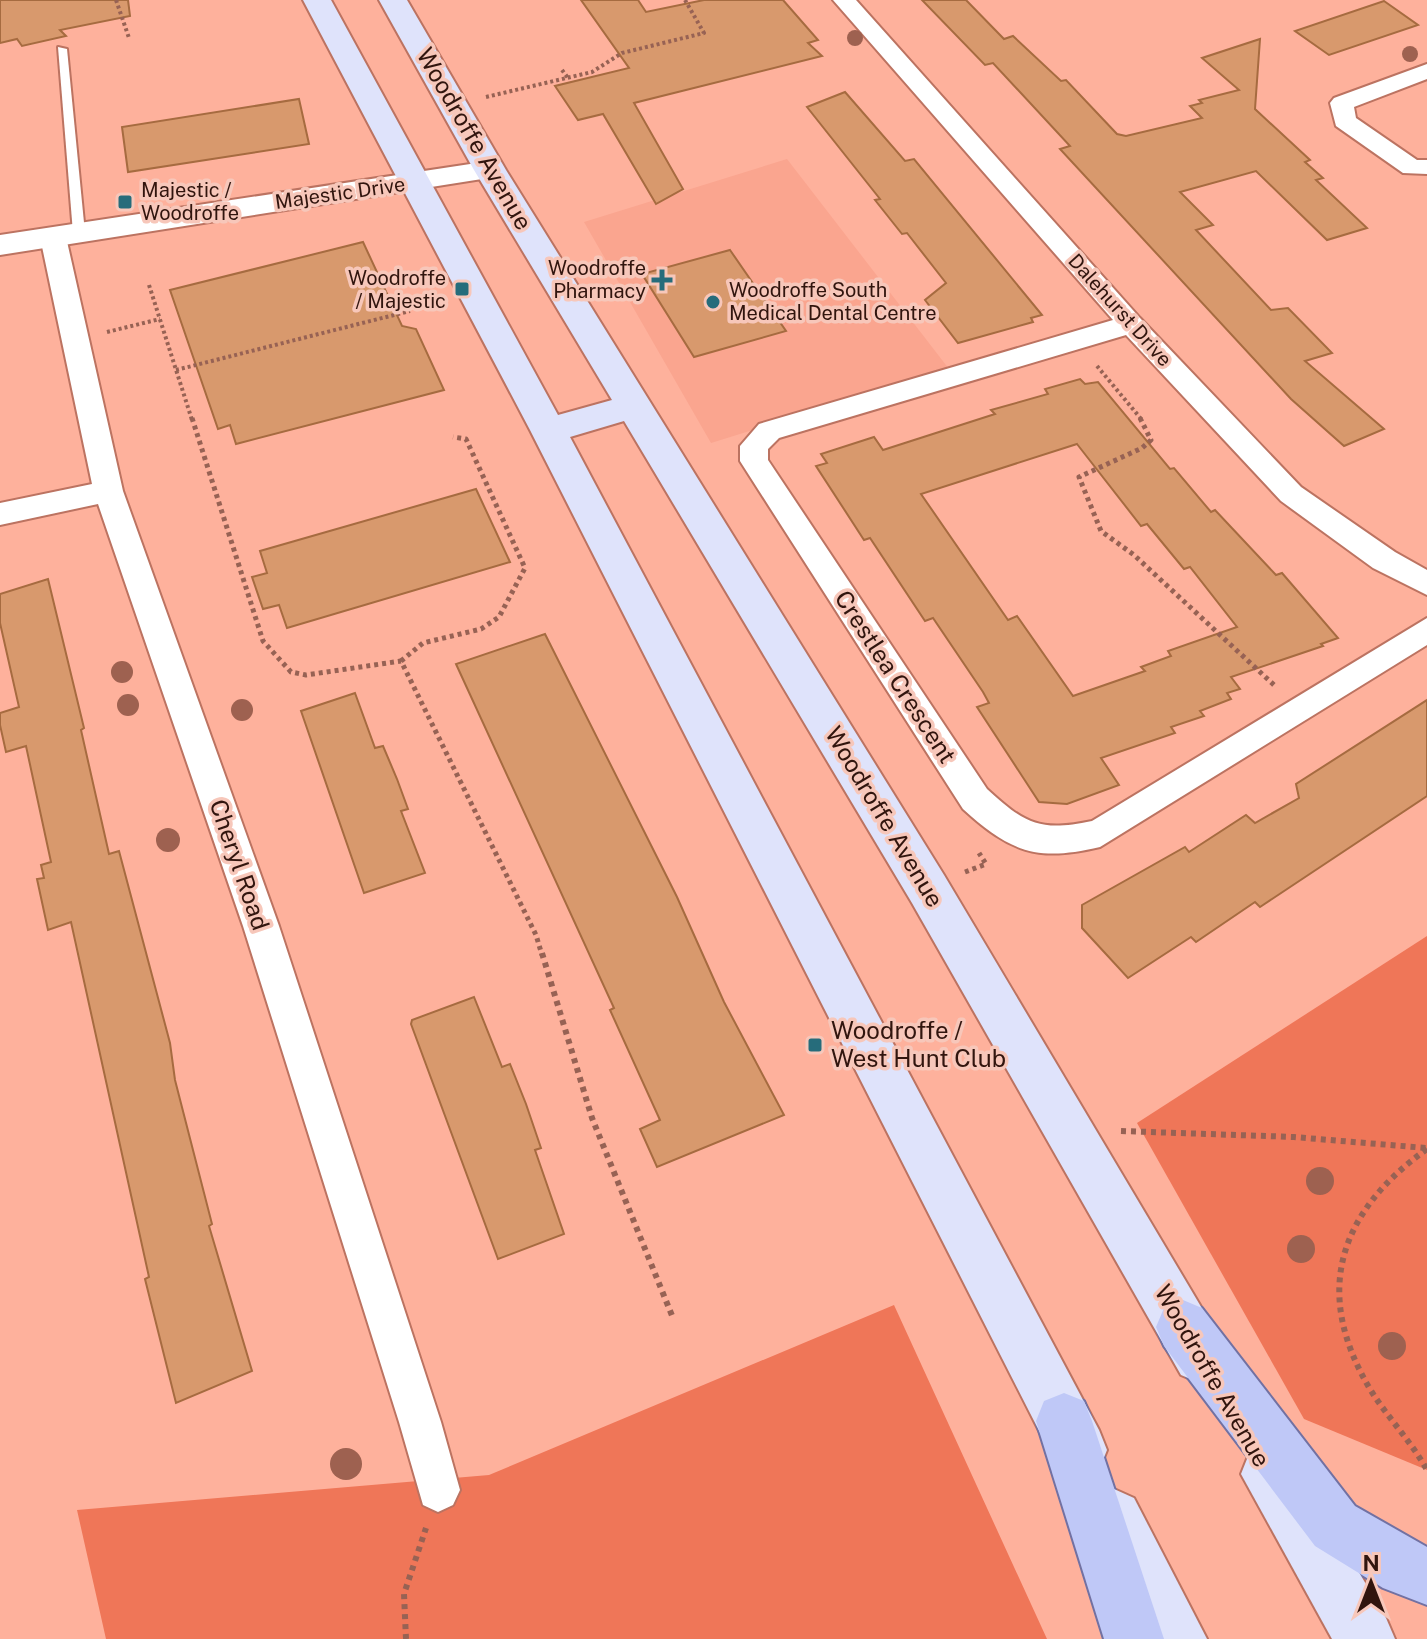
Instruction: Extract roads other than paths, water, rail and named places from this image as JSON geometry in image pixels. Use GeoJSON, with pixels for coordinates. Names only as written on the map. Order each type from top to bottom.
{"type":"FeatureCollection","features":[{"type":"Feature","properties":{"kind":"main road"},"geometry":{"type":"LineString","coordinates":[[317,0],[548,430],[1177,1639]]}},
{"type":"Feature","properties":{"kind":"main road","name":"Woodroffe Avenue"},"geometry":{"type":"LineString","coordinates":[[393,0],[490,170],[632,407],[743,582],[1069,1126],[1365,1639]]}},
{"type":"Feature","properties":{"kind":"main road"},"geometry":{"type":"LineString","coordinates":[[548,430],[632,407]]}},
{"type":"Feature","properties":{"kind":"main road"},"geometry":{"type":"LineString","coordinates":[[1183,1327],[1335,1526],[1404,1567],[1427,1576]]}},
{"type":"Feature","properties":{"kind":"main road"},"geometry":{"type":"LineString","coordinates":[[1064,1421],[1134,1639]]}},
{"type":"Feature","properties":{"kind":"street","name":"Dalehurst Drive"},"geometry":{"type":"LineString","coordinates":[[844,0],[1131,324],[1299,501],[1384,560],[1427,584]]}},
{"type":"Feature","properties":{"kind":"street"},"geometry":{"type":"LineString","coordinates":[[1427,71],[1342,103],[1344,121],[1412,168],[1427,167]]}},
{"type":"Feature","properties":{"kind":"street","name":"Majestic Drive"},"geometry":{"type":"LineString","coordinates":[[0,245],[490,170]]}},
{"type":"Feature","properties":{"kind":"street","name":"Cheryl Road"},"geometry":{"type":"LineString","coordinates":[[66,235],[73,340],[108,491],[266,940],[420,1422],[438,1490]]}},
{"type":"Feature","properties":{"kind":"street","name":"Crestlea Crescent"},"geometry":{"type":"LineString","coordinates":[[1131,324],[769,431],[754,446],[754,461],[975,799],[1010,832],[1057,844],[1100,833],[1427,630]]}},
{"type":"Feature","properties":{"kind":"street"},"geometry":{"type":"LineString","coordinates":[[0,514],[108,491]]}},
{"type":"Feature","properties":{"kind":"lane"},"geometry":{"type":"LineString","coordinates":[[62,49],[66,235]]}},
{"type":"Feature","properties":{"kind":"place","name":"Majestic / Woodroffe"},"geometry":{"type":"Point","coordinates":[125,202]}},
{"type":"Feature","properties":{"kind":"place","name":"Woodroffe Pharmacy"},"geometry":{"type":"Point","coordinates":[662,280]}},
{"type":"Feature","properties":{"kind":"place","name":"Woodroffe / Majestic"},"geometry":{"type":"Point","coordinates":[462,289]}},
{"type":"Feature","properties":{"kind":"place","name":"Woodroffe South Medical Dental Centre"},"geometry":{"type":"Point","coordinates":[713,302]}},
{"type":"Feature","properties":{"kind":"place","name":"Woodroffe / West Hunt Club"},"geometry":{"type":"Point","coordinates":[815,1045]}}]}
